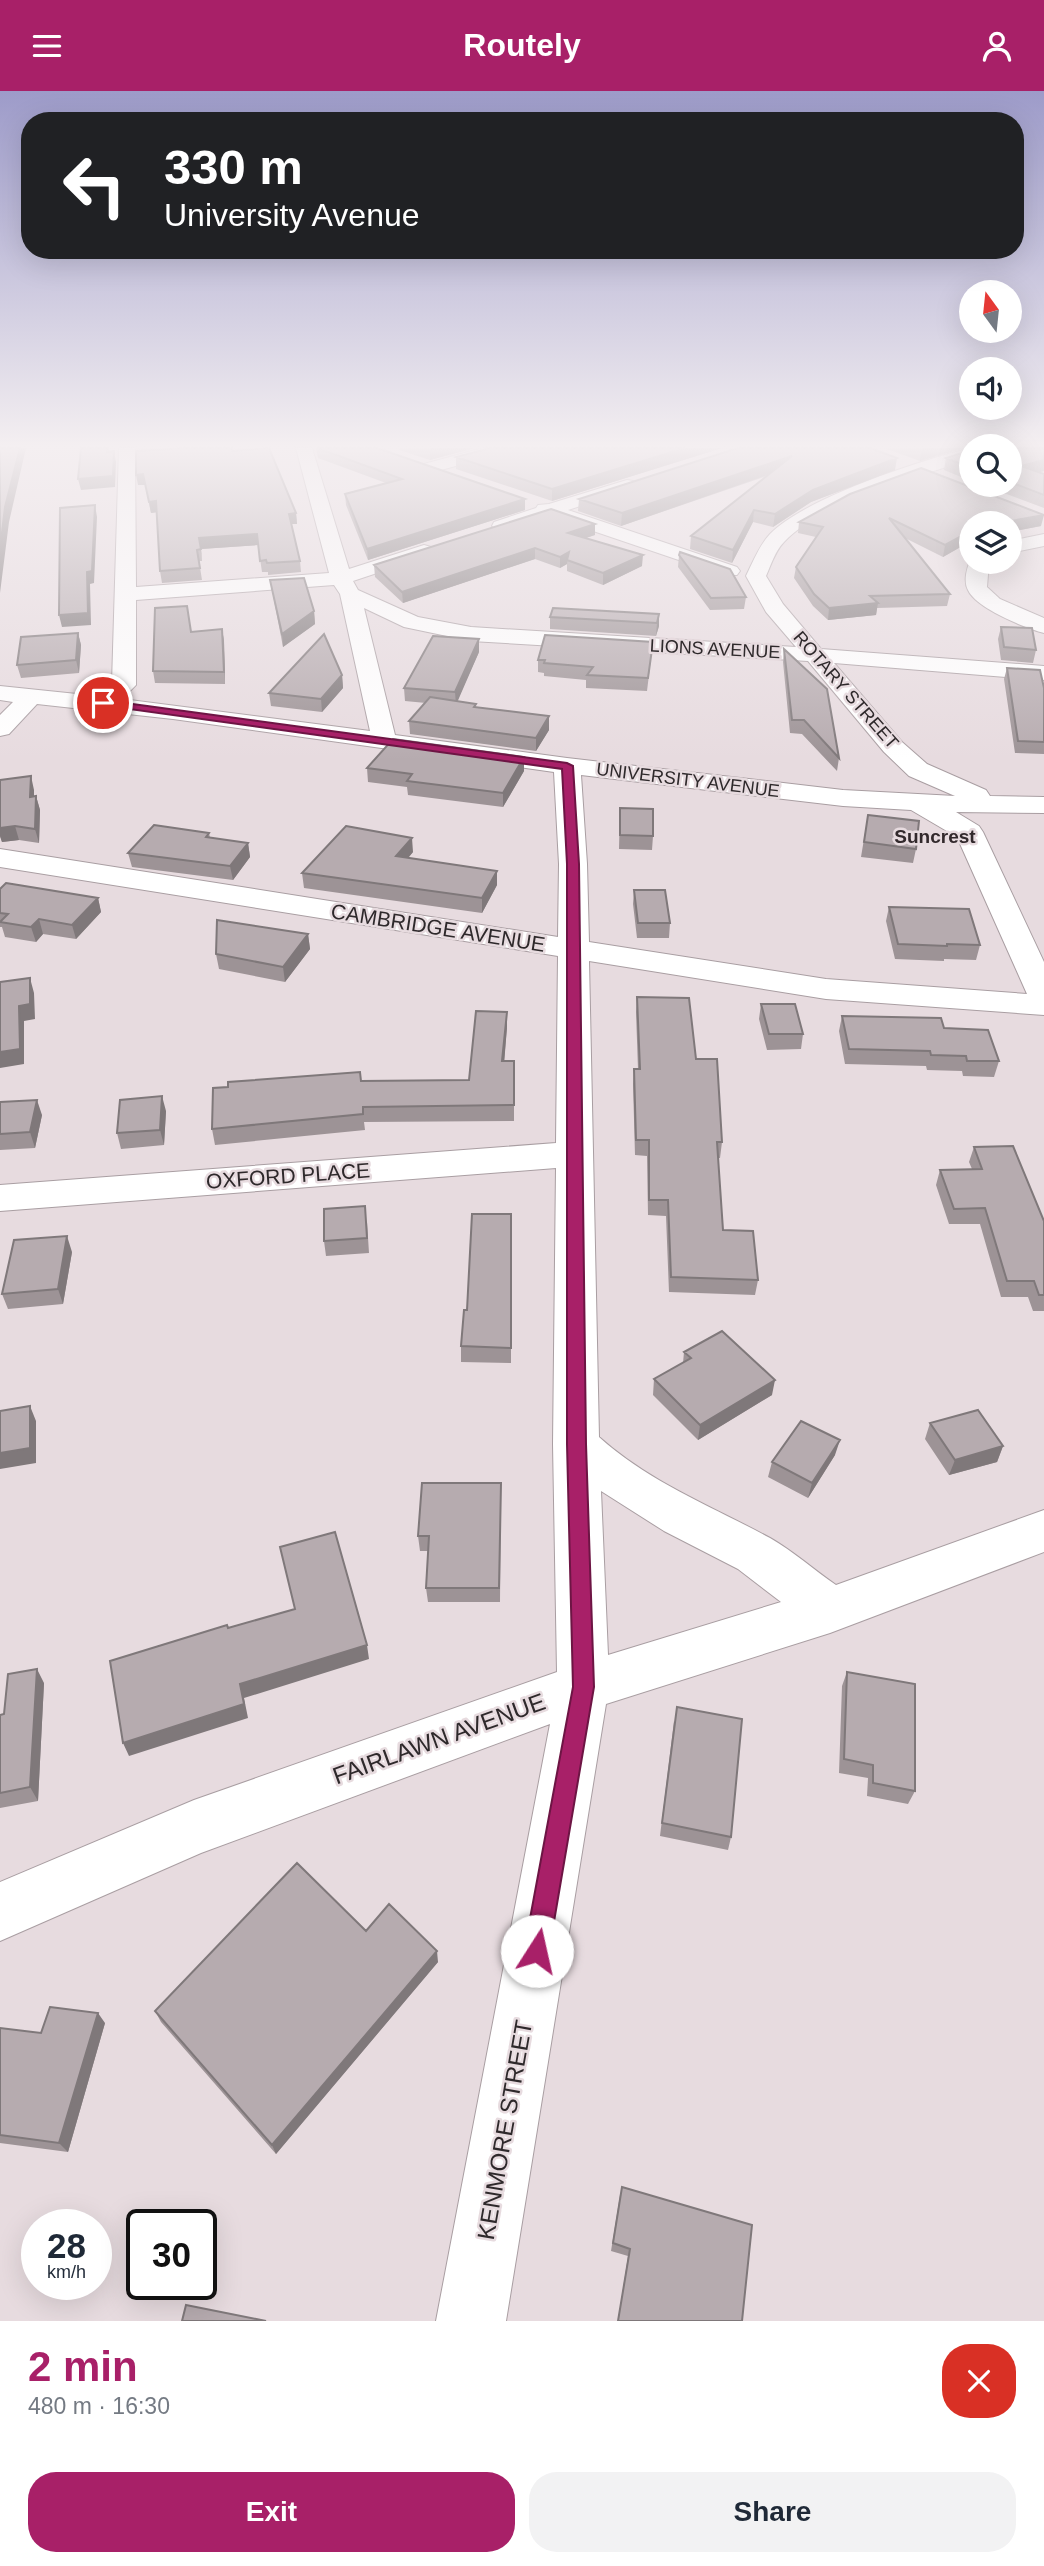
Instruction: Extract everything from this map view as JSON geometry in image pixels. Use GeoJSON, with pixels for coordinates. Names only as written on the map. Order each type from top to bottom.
{"type":"FeatureCollection","features":[{"type":"Feature","properties":{"kind":"street"},"geometry":{"type":"LineString","coordinates":[[103,703],[124,685],[127,552]]}},
{"type":"Feature","properties":{"kind":"street"},"geometry":{"type":"LineString","coordinates":[[336,552],[357,623],[384,740]]}},
{"type":"Feature","properties":{"kind":"street"},"geometry":{"type":"LineString","coordinates":[[127,594],[346,586],[426,552]]}},
{"type":"Feature","properties":{"kind":"street"},"geometry":{"type":"LineString","coordinates":[[672,552],[736,574],[756,576],[769,552]]}},
{"type":"Feature","properties":{"kind":"street"},"geometry":{"type":"LineString","coordinates":[[976,574],[977,589],[993,603],[1044,626]]}},
{"type":"Feature","properties":{"kind":"street","name":"ROTARY STREET"},"geometry":{"type":"LineString","coordinates":[[756,576],[774,607],[893,747],[918,770],[941,782],[1003,804]]}},
{"type":"Feature","properties":{"kind":"street","name":"LIONS AVENUE"},"geometry":{"type":"LineString","coordinates":[[346,586],[395,615],[471,635],[816,655],[1044,673]]}},
{"type":"Feature","properties":{"kind":"street"},"geometry":{"type":"LineString","coordinates":[[357,623],[378,616],[395,615]]}},
{"type":"Feature","properties":{"kind":"street","name":"UNIVERSITY AVENUE"},"geometry":{"type":"LineString","coordinates":[[0,693],[103,703],[567,766],[843,798],[1044,805]]}},
{"type":"Feature","properties":{"kind":"street"},"geometry":{"type":"LineString","coordinates":[[0,729],[33,695]]}},
{"type":"Feature","properties":{"kind":"street","name":"KENMORE STREET"},"geometry":{"type":"LineString","coordinates":[[471,2321],[583,1687],[576,1444],[573,864],[567,766]]}},
{"type":"Feature","properties":{"kind":"street"},"geometry":{"type":"LineString","coordinates":[[900,801],[911,792],[918,770]]}},
{"type":"Feature","properties":{"kind":"street"},"geometry":{"type":"LineString","coordinates":[[900,801],[937,814],[969,832],[1044,996]]}},
{"type":"Feature","properties":{"kind":"street"},"geometry":{"type":"LineString","coordinates":[[969,832],[985,815],[1003,804]]}},
{"type":"Feature","properties":{"kind":"street","name":"CAMBRIDGE AVENUE"},"geometry":{"type":"LineString","coordinates":[[0,858],[826,989],[1044,1005]]}},
{"type":"Feature","properties":{"kind":"street","name":"OXFORD PLACE"},"geometry":{"type":"LineString","coordinates":[[0,1198],[576,1154]]}},
{"type":"Feature","properties":{"kind":"street"},"geometry":{"type":"LineString","coordinates":[[576,1444],[597,1464],[631,1487],[681,1517],[755,1553],[830,1610]]}},
{"type":"Feature","properties":{"kind":"street","name":"FAIRLAWN AVENUE"},"geometry":{"type":"LineString","coordinates":[[0,1912],[194,1828],[583,1687],[830,1610],[1044,1531]]}},
{"type":"Feature","properties":{"kind":"building"},"geometry":{"type":"Polygon","coordinates":[[[60,552],[93,552],[92,571],[87,572],[88,613],[59,615],[60,552]]]}},
{"type":"Feature","properties":{"kind":"building"},"geometry":{"type":"Polygon","coordinates":[[[159,552],[197,552],[200,568],[160,571],[159,552]]]}},
{"type":"Feature","properties":{"kind":"building"},"geometry":{"type":"Polygon","coordinates":[[[259,552],[298,552],[300,561],[267,563],[266,560],[260,561],[259,552]]]}},
{"type":"Feature","properties":{"kind":"building"},"geometry":{"type":"Polygon","coordinates":[[[415,552],[523,552],[402,592],[374,565],[415,552]]]}},
{"type":"Feature","properties":{"kind":"building"},"geometry":{"type":"Polygon","coordinates":[[[546,552],[569,552],[560,557],[546,552]]]}},
{"type":"Feature","properties":{"kind":"building"},"geometry":{"type":"Polygon","coordinates":[[[569,552],[633,552],[643,555],[603,573],[567,560],[569,552]]]}},
{"type":"Feature","properties":{"kind":"building"},"geometry":{"type":"Polygon","coordinates":[[[680,552],[730,569],[746,597],[711,598],[679,555],[680,552]]]}},
{"type":"Feature","properties":{"kind":"building"},"geometry":{"type":"Polygon","coordinates":[[[806,552],[916,552],[950,594],[870,596],[878,603],[829,608],[814,594],[796,567],[806,552]]]}},
{"type":"Feature","properties":{"kind":"building"},"geometry":{"type":"Polygon","coordinates":[[[304,578],[314,611],[282,634],[270,580],[304,578]]]}},
{"type":"Feature","properties":{"kind":"building"},"geometry":{"type":"Polygon","coordinates":[[[187,606],[191,632],[222,629],[224,672],[153,671],[155,608],[187,606]]]}},
{"type":"Feature","properties":{"kind":"building"},"geometry":{"type":"Polygon","coordinates":[[[553,608],[659,614],[657,623],[550,617],[553,608]]]}},
{"type":"Feature","properties":{"kind":"building"},"geometry":{"type":"Polygon","coordinates":[[[1001,627],[1032,628],[1036,650],[1004,647],[1001,627]]]}},
{"type":"Feature","properties":{"kind":"building"},"geometry":{"type":"Polygon","coordinates":[[[78,633],[76,660],[17,665],[21,637],[78,633]]]}},
{"type":"Feature","properties":{"kind":"building"},"geometry":{"type":"Polygon","coordinates":[[[324,634],[342,675],[321,699],[269,693],[324,634]]]}},
{"type":"Feature","properties":{"kind":"building"},"geometry":{"type":"Polygon","coordinates":[[[545,635],[653,642],[648,678],[587,675],[593,667],[544,663],[545,660],[538,660],[545,635]]]}},
{"type":"Feature","properties":{"kind":"building"},"geometry":{"type":"Polygon","coordinates":[[[433,636],[479,639],[455,692],[404,688],[433,636]]]}},
{"type":"Feature","properties":{"kind":"building"},"geometry":{"type":"Polygon","coordinates":[[[784,649],[827,689],[839,758],[804,720],[792,720],[784,649]]]}},
{"type":"Feature","properties":{"kind":"building"},"geometry":{"type":"Polygon","coordinates":[[[1007,668],[1040,670],[1044,688],[1044,742],[1018,741],[1007,668]]]}},
{"type":"Feature","properties":{"kind":"building"},"geometry":{"type":"Polygon","coordinates":[[[430,697],[476,704],[474,707],[549,716],[536,738],[409,721],[430,697]]]}},
{"type":"Feature","properties":{"kind":"building"},"geometry":{"type":"Polygon","coordinates":[[[393,739],[524,757],[503,793],[407,781],[412,774],[367,768],[393,739]]]}},
{"type":"Feature","properties":{"kind":"building"},"geometry":{"type":"Polygon","coordinates":[[[31,776],[30,797],[36,796],[35,829],[15,826],[0,828],[0,780],[31,776]]]}},
{"type":"Feature","properties":{"kind":"building"},"geometry":{"type":"Polygon","coordinates":[[[620,808],[653,809],[653,836],[620,835],[620,808]]]}},
{"type":"Feature","properties":{"kind":"building"},"geometry":{"type":"Polygon","coordinates":[[[868,815],[919,821],[916,849],[864,842],[868,815]]]}},
{"type":"Feature","properties":{"kind":"building"},"geometry":{"type":"Polygon","coordinates":[[[154,825],[209,833],[206,837],[248,843],[230,866],[128,853],[154,825]]]}},
{"type":"Feature","properties":{"kind":"building"},"geometry":{"type":"Polygon","coordinates":[[[346,826],[412,838],[396,856],[497,871],[482,898],[302,873],[346,826]]]}},
{"type":"Feature","properties":{"kind":"building"},"geometry":{"type":"Polygon","coordinates":[[[6,883],[98,898],[72,925],[39,919],[31,927],[0,922],[8,914],[0,913],[0,889],[6,883]]]}},
{"type":"Feature","properties":{"kind":"building"},"geometry":{"type":"Polygon","coordinates":[[[634,890],[665,890],[670,923],[638,923],[634,890]]]}},
{"type":"Feature","properties":{"kind":"building"},"geometry":{"type":"Polygon","coordinates":[[[889,907],[969,909],[980,945],[898,944],[889,907]]]}},
{"type":"Feature","properties":{"kind":"building"},"geometry":{"type":"Polygon","coordinates":[[[217,920],[308,934],[283,967],[216,954],[217,920]]]}},
{"type":"Feature","properties":{"kind":"building"},"geometry":{"type":"Polygon","coordinates":[[[30,978],[30,1004],[19,1006],[20,1049],[0,1052],[0,982],[30,978]]]}},
{"type":"Feature","properties":{"kind":"building"},"geometry":{"type":"Polygon","coordinates":[[[637,997],[689,998],[696,1059],[717,1059],[722,1142],[717,1142],[723,1230],[753,1231],[758,1280],[671,1277],[668,1200],[649,1200],[649,1140],[636,1140],[634,1069],[640,1069],[637,997]]]}},
{"type":"Feature","properties":{"kind":"building"},"geometry":{"type":"Polygon","coordinates":[[[761,1004],[795,1004],[803,1034],[769,1034],[761,1004]]]}},
{"type":"Feature","properties":{"kind":"building"},"geometry":{"type":"Polygon","coordinates":[[[476,1011],[507,1012],[502,1061],[514,1061],[514,1105],[363,1107],[363,1114],[212,1129],[213,1088],[228,1087],[228,1082],[360,1072],[361,1081],[469,1080],[476,1011]]]}},
{"type":"Feature","properties":{"kind":"building"},"geometry":{"type":"Polygon","coordinates":[[[842,1016],[941,1018],[944,1028],[988,1030],[999,1061],[967,1061],[966,1056],[931,1055],[930,1051],[849,1049],[842,1016]]]}},
{"type":"Feature","properties":{"kind":"building"},"geometry":{"type":"Polygon","coordinates":[[[162,1096],[160,1130],[117,1133],[120,1100],[162,1096]]]}},
{"type":"Feature","properties":{"kind":"building"},"geometry":{"type":"Polygon","coordinates":[[[37,1100],[30,1132],[0,1134],[0,1102],[37,1100]]]}},
{"type":"Feature","properties":{"kind":"building"},"geometry":{"type":"Polygon","coordinates":[[[1013,1146],[1044,1221],[1044,1295],[1039,1295],[1034,1281],[1007,1281],[985,1208],[954,1209],[940,1170],[982,1169],[974,1147],[1013,1146]]]}},
{"type":"Feature","properties":{"kind":"building"},"geometry":{"type":"Polygon","coordinates":[[[365,1206],[367,1238],[324,1241],[324,1209],[365,1206]]]}},
{"type":"Feature","properties":{"kind":"building"},"geometry":{"type":"Polygon","coordinates":[[[472,1214],[511,1214],[511,1348],[461,1346],[464,1310],[467,1310],[472,1214]]]}},
{"type":"Feature","properties":{"kind":"building"},"geometry":{"type":"Polygon","coordinates":[[[67,1236],[58,1289],[2,1294],[14,1240],[67,1236]]]}},
{"type":"Feature","properties":{"kind":"building"},"geometry":{"type":"Polygon","coordinates":[[[722,1331],[775,1380],[700,1425],[654,1379],[691,1358],[684,1352],[722,1331]]]}},
{"type":"Feature","properties":{"kind":"building"},"geometry":{"type":"Polygon","coordinates":[[[30,1406],[30,1448],[0,1453],[0,1411],[30,1406]]]}},
{"type":"Feature","properties":{"kind":"building"},"geometry":{"type":"Polygon","coordinates":[[[978,1410],[1003,1446],[955,1460],[930,1423],[978,1410]]]}},
{"type":"Feature","properties":{"kind":"building"},"geometry":{"type":"Polygon","coordinates":[[[801,1421],[840,1440],[812,1483],[772,1462],[801,1421]]]}},
{"type":"Feature","properties":{"kind":"building"},"geometry":{"type":"Polygon","coordinates":[[[422,1483],[501,1483],[499,1588],[426,1588],[429,1536],[418,1536],[422,1483]]]}},
{"type":"Feature","properties":{"kind":"building"},"geometry":{"type":"Polygon","coordinates":[[[335,1532],[367,1645],[240,1684],[244,1704],[123,1743],[110,1661],[227,1625],[228,1628],[295,1609],[280,1547],[335,1532]]]}},
{"type":"Feature","properties":{"kind":"building"},"geometry":{"type":"Polygon","coordinates":[[[37,1669],[30,1787],[0,1793],[0,1715],[4,1714],[8,1674],[37,1669]]]}},
{"type":"Feature","properties":{"kind":"building"},"geometry":{"type":"Polygon","coordinates":[[[847,1672],[915,1684],[915,1791],[873,1783],[873,1765],[844,1759],[847,1672]]]}},
{"type":"Feature","properties":{"kind":"building"},"geometry":{"type":"Polygon","coordinates":[[[677,1707],[742,1719],[731,1837],[662,1823],[677,1707]]]}},
{"type":"Feature","properties":{"kind":"building"},"geometry":{"type":"Polygon","coordinates":[[[297,1863],[366,1931],[389,1904],[437,1951],[272,2145],[155,2011],[297,1863]]]}},
{"type":"Feature","properties":{"kind":"building"},"geometry":{"type":"Polygon","coordinates":[[[50,2007],[98,2013],[59,2143],[0,2135],[0,2028],[41,2033],[50,2007]]]}},
{"type":"Feature","properties":{"kind":"building"},"geometry":{"type":"Polygon","coordinates":[[[622,2187],[752,2225],[742,2321],[618,2321],[630,2249],[613,2243],[622,2187]]]}},
{"type":"Feature","properties":{"kind":"building"},"geometry":{"type":"Polygon","coordinates":[[[186,2305],[266,2321],[182,2321],[186,2305]]]}},
{"type":"Feature","properties":{"kind":"district","name":"Suncrest"},"geometry":{"type":"Point","coordinates":[935,836]}},
{"type":"Feature","properties":{"kind":"route"},"geometry":{"type":"LineString","coordinates":[[103,703],[567,766],[573,864],[576,1444],[583,1687],[537,1951]]}}]}
